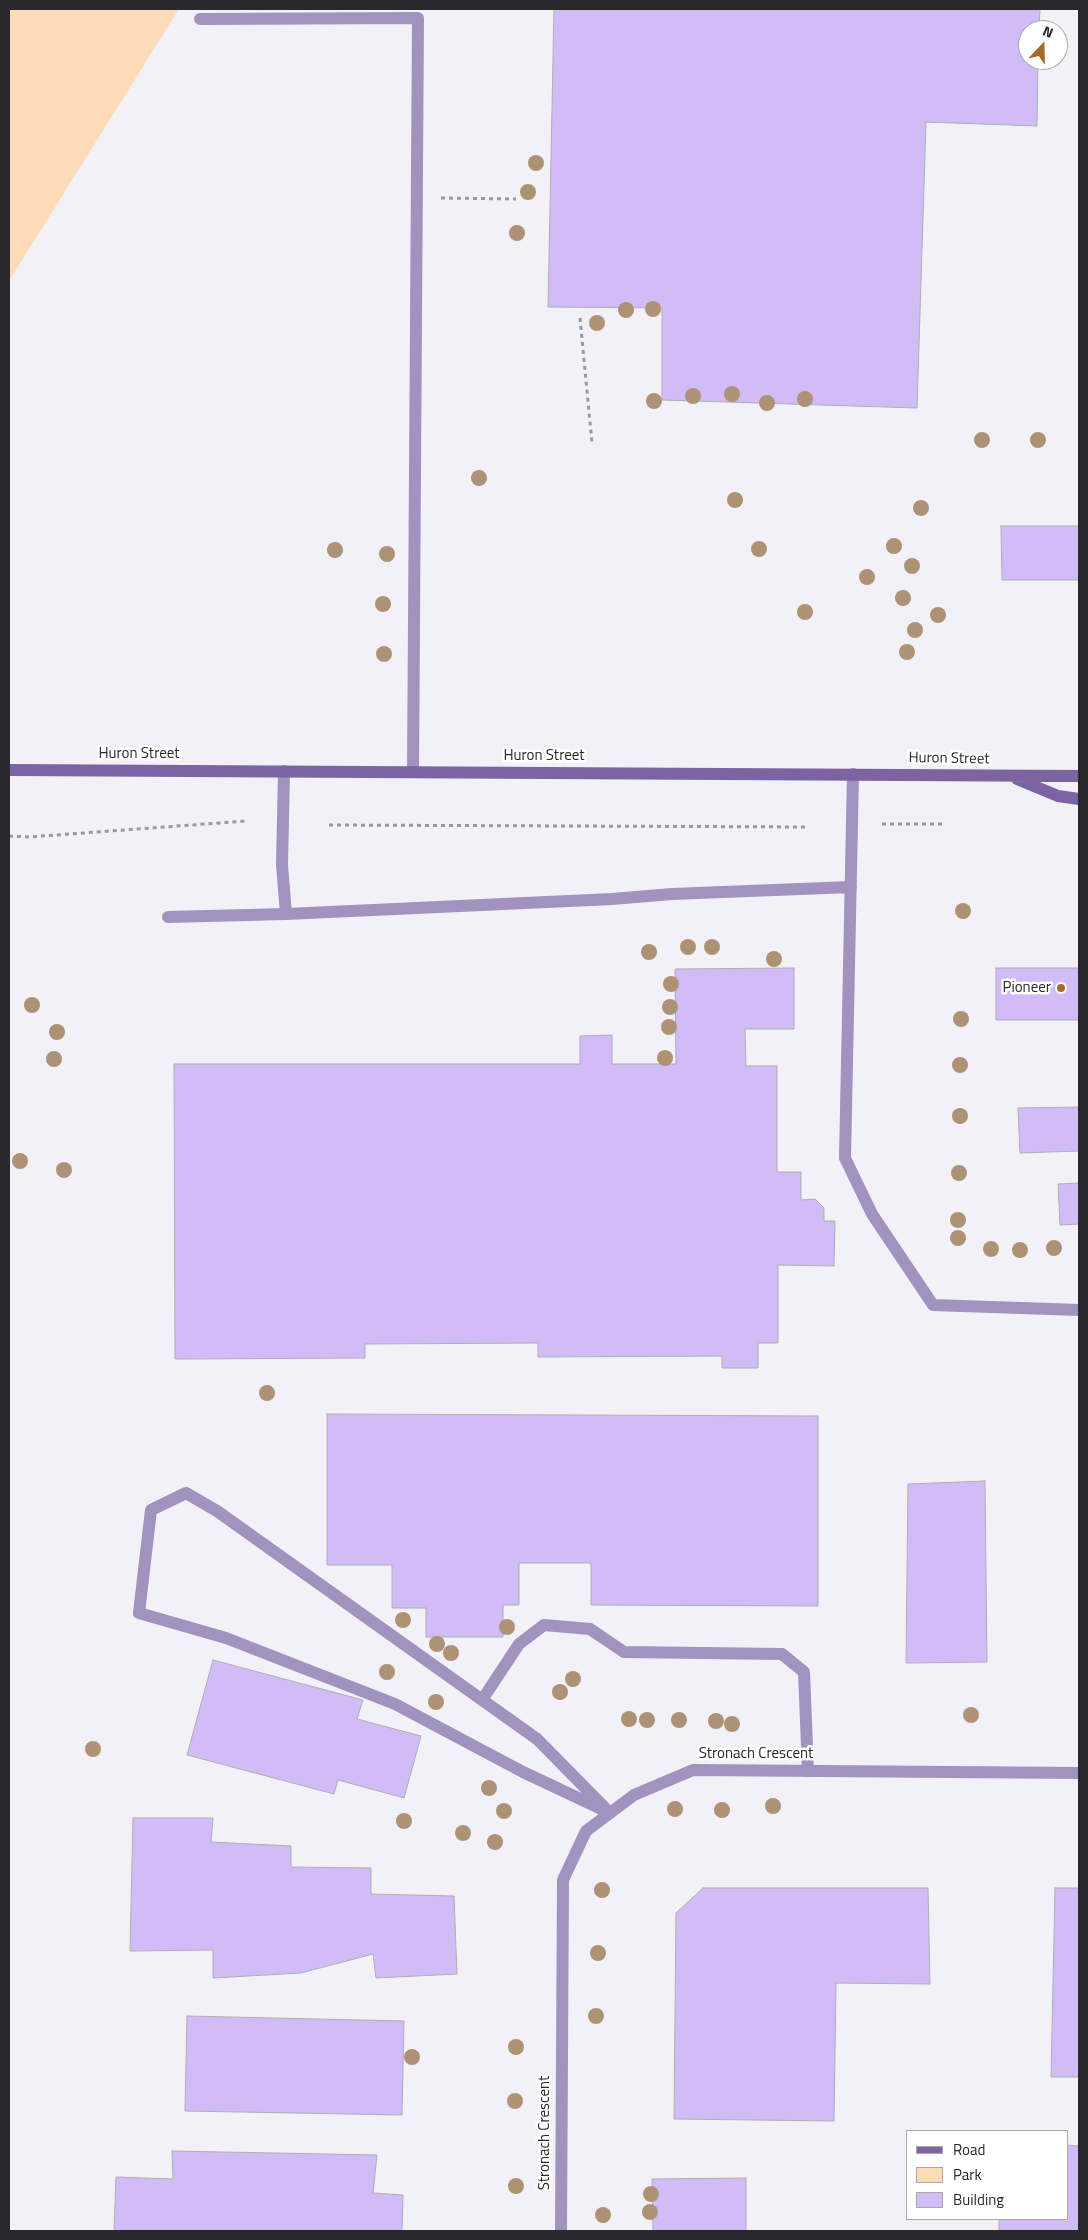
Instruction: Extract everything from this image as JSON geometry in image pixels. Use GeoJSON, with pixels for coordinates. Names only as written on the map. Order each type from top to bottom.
{"type":"FeatureCollection","features":[{"type":"Feature","properties":{"kind":"main road","name":"Huron Street"},"geometry":{"type":"LineString","coordinates":[[9,770],[1079,776]]}},
{"type":"Feature","properties":{"kind":"main road"},"geometry":{"type":"LineString","coordinates":[[1010,777],[1058,796],[1079,799]]}},
{"type":"Feature","properties":{"kind":"street"},"geometry":{"type":"LineString","coordinates":[[200,19],[418,18],[413,772]]}},
{"type":"Feature","properties":{"kind":"street"},"geometry":{"type":"LineString","coordinates":[[284,771],[282,865],[286,914]]}},
{"type":"Feature","properties":{"kind":"street"},"geometry":{"type":"LineString","coordinates":[[853,774],[846,1158],[872,1214],[933,1305],[1079,1310]]}},
{"type":"Feature","properties":{"kind":"street"},"geometry":{"type":"LineString","coordinates":[[168,917],[286,914],[612,899],[672,894],[851,887]]}},
{"type":"Feature","properties":{"kind":"street"},"geometry":{"type":"LineString","coordinates":[[186,1493],[217,1511],[537,1739],[610,1813],[523,1772],[395,1704],[226,1638],[139,1613],[151,1510],[186,1493]]}},
{"type":"Feature","properties":{"kind":"street"},"geometry":{"type":"LineString","coordinates":[[482,1700],[519,1644],[544,1625],[590,1629],[624,1652],[782,1654],[804,1672],[808,1771]]}},
{"type":"Feature","properties":{"kind":"street","name":"Stronach Crescent"},"geometry":{"type":"LineString","coordinates":[[561,2231],[563,1880],[586,1831],[634,1795],[693,1770],[1079,1773]]}},
{"type":"Feature","properties":{"kind":"path"},"geometry":{"type":"LineString","coordinates":[[417,202],[450,197],[516,199]]}},
{"type":"Feature","properties":{"kind":"path"},"geometry":{"type":"LineString","coordinates":[[580,318],[592,444]]}},
{"type":"Feature","properties":{"kind":"path"},"geometry":{"type":"LineString","coordinates":[[9,836],[28,837],[246,821]]}},
{"type":"Feature","properties":{"kind":"path"},"geometry":{"type":"LineString","coordinates":[[882,824],[943,824]]}},
{"type":"Feature","properties":{"kind":"path"},"geometry":{"type":"LineString","coordinates":[[329,825],[808,827]]}},
{"type":"Feature","properties":{"kind":"green space"},"geometry":{"type":"Polygon","coordinates":[[[9,9],[179,9],[9,281],[9,9]]]}},
{"type":"Feature","properties":{"kind":"building"},"geometry":{"type":"Polygon","coordinates":[[[554,9],[1040,9],[1039,20],[1018,20],[1018,70],[1038,70],[1037,126],[926,122],[917,408],[662,400],[662,308],[548,307],[554,9]]]}},
{"type":"Feature","properties":{"kind":"building"},"geometry":{"type":"Polygon","coordinates":[[[1001,526],[1079,526],[1079,580],[1002,580],[1001,526]]]}},
{"type":"Feature","properties":{"kind":"building"},"geometry":{"type":"Polygon","coordinates":[[[794,968],[794,1029],[745,1029],[746,1066],[777,1066],[777,1172],[801,1172],[801,1200],[815,1199],[824,1208],[824,1221],[835,1221],[834,1266],[778,1265],[778,1343],[758,1343],[758,1368],[722,1368],[722,1356],[538,1357],[538,1343],[365,1344],[365,1358],[175,1359],[174,1064],[580,1064],[580,1036],[612,1035],[612,1064],[676,1064],[675,969],[794,968]]]}},
{"type":"Feature","properties":{"kind":"building"},"geometry":{"type":"Polygon","coordinates":[[[996,968],[1079,968],[1079,1020],[996,1020],[996,968]]]}},
{"type":"Feature","properties":{"kind":"building"},"geometry":{"type":"Polygon","coordinates":[[[1079,1107],[1079,1151],[1020,1153],[1018,1108],[1079,1107]]]}},
{"type":"Feature","properties":{"kind":"building"},"geometry":{"type":"Polygon","coordinates":[[[1079,1183],[1079,1224],[1060,1225],[1058,1184],[1079,1183]]]}},
{"type":"Feature","properties":{"kind":"building"},"geometry":{"type":"Polygon","coordinates":[[[327,1414],[818,1416],[818,1606],[591,1605],[591,1563],[519,1563],[519,1605],[503,1605],[503,1637],[426,1637],[426,1608],[392,1608],[392,1565],[327,1565],[327,1414]]]}},
{"type":"Feature","properties":{"kind":"building"},"geometry":{"type":"Polygon","coordinates":[[[985,1481],[987,1662],[906,1663],[908,1484],[985,1481]]]}},
{"type":"Feature","properties":{"kind":"building"},"geometry":{"type":"Polygon","coordinates":[[[213,1660],[363,1700],[357,1719],[421,1736],[404,1798],[338,1780],[334,1794],[187,1755],[213,1660]]]}},
{"type":"Feature","properties":{"kind":"building"},"geometry":{"type":"Polygon","coordinates":[[[133,1818],[213,1818],[211,1842],[291,1846],[291,1867],[371,1868],[371,1894],[454,1896],[457,1974],[376,1978],[373,1954],[301,1973],[213,1978],[213,1950],[130,1951],[133,1818]]]}},
{"type":"Feature","properties":{"kind":"building"},"geometry":{"type":"Polygon","coordinates":[[[703,1888],[928,1888],[930,1984],[836,1983],[834,2121],[674,2119],[676,1913],[703,1888]]]}},
{"type":"Feature","properties":{"kind":"building"},"geometry":{"type":"Polygon","coordinates":[[[1055,1888],[1079,1888],[1079,2077],[1051,2077],[1055,1888]]]}},
{"type":"Feature","properties":{"kind":"building"},"geometry":{"type":"Polygon","coordinates":[[[187,2016],[404,2021],[402,2115],[185,2111],[187,2016]]]}},
{"type":"Feature","properties":{"kind":"building"},"geometry":{"type":"Polygon","coordinates":[[[1068,2145],[1079,2146],[1079,2231],[999,2231],[999,2220],[1068,2220],[1068,2145]]]}},
{"type":"Feature","properties":{"kind":"building"},"geometry":{"type":"Polygon","coordinates":[[[172,2151],[377,2155],[373,2193],[403,2195],[402,2231],[114,2231],[116,2177],[173,2179],[172,2151]]]}},
{"type":"Feature","properties":{"kind":"building"},"geometry":{"type":"Polygon","coordinates":[[[746,2178],[746,2231],[653,2231],[652,2179],[746,2178]]]}},
{"type":"Feature","properties":{"kind":"place","name":"Pioneer"},"geometry":{"type":"Point","coordinates":[1061,988]}}]}
